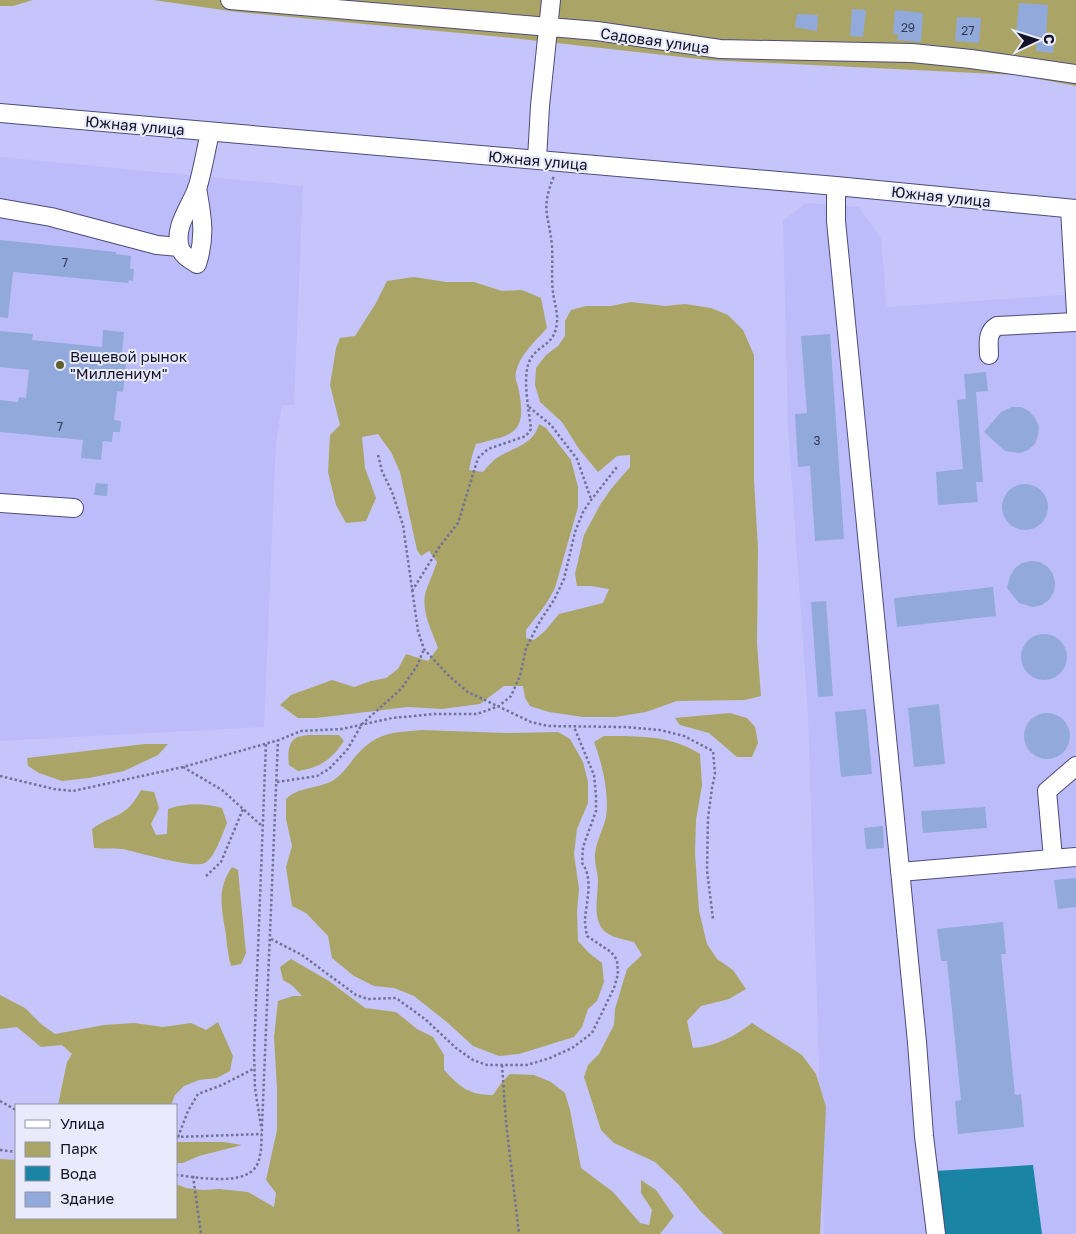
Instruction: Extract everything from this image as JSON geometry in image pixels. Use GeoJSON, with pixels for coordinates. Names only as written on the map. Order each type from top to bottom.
{"type":"FeatureCollection","features":[{"type":"Feature","properties":{"kind":"street","name":"Садовая улица"},"geometry":{"type":"LineString","coordinates":[[232,0],[622,34],[720,49],[778,52],[912,53],[971,59],[1076,74]]}},
{"type":"Feature","properties":{"kind":"street"},"geometry":{"type":"LineString","coordinates":[[537,160],[540,106],[551,0]]}},
{"type":"Feature","properties":{"kind":"street","name":"Южная улица"},"geometry":{"type":"LineString","coordinates":[[0,113],[836,186],[1073,209]]}},
{"type":"Feature","properties":{"kind":"street"},"geometry":{"type":"LineString","coordinates":[[197,188],[203,228],[202,248],[197,264],[182,252],[179,247],[181,223],[197,188],[210,132]]}},
{"type":"Feature","properties":{"kind":"street"},"geometry":{"type":"LineString","coordinates":[[836,186],[837,231],[918,1042],[924,1136],[936,1234]]}},
{"type":"Feature","properties":{"kind":"street"},"geometry":{"type":"LineString","coordinates":[[0,208],[51,217],[157,245],[179,247]]}},
{"type":"Feature","properties":{"kind":"street"},"geometry":{"type":"LineString","coordinates":[[1073,209],[1076,312]]}},
{"type":"Feature","properties":{"kind":"street"},"geometry":{"type":"LineString","coordinates":[[989,355],[988,336],[992,329],[997,326],[1076,322]]}},
{"type":"Feature","properties":{"kind":"street"},"geometry":{"type":"LineString","coordinates":[[0,503],[74,508]]}},
{"type":"Feature","properties":{"kind":"street"},"geometry":{"type":"LineString","coordinates":[[1054,858],[1047,790],[1076,766]]}},
{"type":"Feature","properties":{"kind":"street"},"geometry":{"type":"LineString","coordinates":[[900,872],[1076,857]]}},
{"type":"Feature","properties":{"kind":"path"},"geometry":{"type":"LineString","coordinates":[[411,592],[440,546],[458,523],[478,458],[488,448],[526,436],[531,429],[526,372],[532,357],[549,343],[557,324],[557,311],[553,293],[551,236],[545,212],[548,192],[560,162]]}},
{"type":"Feature","properties":{"kind":"path"},"geometry":{"type":"LineString","coordinates":[[529,408],[552,425],[577,459],[591,500]]}},
{"type":"Feature","properties":{"kind":"path"},"geometry":{"type":"LineString","coordinates":[[378,455],[382,471],[392,492],[403,525],[418,631],[424,649],[450,677],[468,692],[540,724],[548,726],[625,727],[660,730],[684,736],[713,751],[715,774],[708,818],[707,870],[713,919]]}},
{"type":"Feature","properties":{"kind":"path"},"geometry":{"type":"LineString","coordinates":[[0,776],[54,790],[73,792],[183,767],[278,740],[301,731],[342,729],[392,718],[477,714],[499,706],[511,696],[520,676],[526,648],[564,579],[575,532],[591,500],[617,467]]}},
{"type":"Feature","properties":{"kind":"path"},"geometry":{"type":"LineString","coordinates":[[277,782],[317,776],[329,769],[347,750],[362,724],[402,689],[417,666],[424,649]]}},
{"type":"Feature","properties":{"kind":"path"},"geometry":{"type":"LineString","coordinates":[[270,939],[302,955],[356,995],[368,999],[396,998],[425,1019],[456,1048],[473,1060],[487,1065],[526,1065],[550,1058],[572,1048],[592,1033],[614,988],[618,974],[616,960],[610,952],[587,936],[585,922],[589,896],[586,868],[582,864],[583,847],[596,811],[596,796],[594,775],[574,727]]}},
{"type":"Feature","properties":{"kind":"path"},"geometry":{"type":"LineString","coordinates":[[178,1175],[217,1179],[236,1177],[248,1174],[256,1168],[260,1158],[278,740]]}},
{"type":"Feature","properties":{"kind":"path"},"geometry":{"type":"LineString","coordinates":[[262,1134],[255,1088],[255,1068],[266,743]]}},
{"type":"Feature","properties":{"kind":"path"},"geometry":{"type":"LineString","coordinates":[[183,767],[222,790],[262,826]]}},
{"type":"Feature","properties":{"kind":"path"},"geometry":{"type":"LineString","coordinates":[[206,876],[220,862],[243,809]]}},
{"type":"Feature","properties":{"kind":"path"},"geometry":{"type":"LineString","coordinates":[[502,1065],[506,1122],[519,1234]]}},
{"type":"Feature","properties":{"kind":"path"},"geometry":{"type":"LineString","coordinates":[[178,1135],[188,1110],[198,1094],[222,1085],[255,1068]]}},
{"type":"Feature","properties":{"kind":"path"},"geometry":{"type":"LineString","coordinates":[[0,1101],[15,1109]]}},
{"type":"Feature","properties":{"kind":"path"},"geometry":{"type":"LineString","coordinates":[[178,1137],[262,1134]]}},
{"type":"Feature","properties":{"kind":"path"},"geometry":{"type":"LineString","coordinates":[[0,1150],[15,1152]]}},
{"type":"Feature","properties":{"kind":"path"},"geometry":{"type":"LineString","coordinates":[[193,1176],[200,1234]]}},
{"type":"Feature","properties":{"kind":"shaded area","name":"Вещевой рынок \"Миллениум\""},"geometry":{"type":"Polygon","coordinates":[[[0,157],[303,186],[294,405],[282,405],[276,443],[264,727],[0,741],[0,157]]]}},
{"type":"Feature","properties":{"kind":"shaded area"},"geometry":{"type":"Polygon","coordinates":[[[806,203],[859,207],[881,239],[887,307],[1076,294],[1076,1234],[824,1234],[808,714],[788,428],[783,221],[806,203]]]}},
{"type":"Feature","properties":{"kind":"green space"},"geometry":{"type":"Polygon","coordinates":[[[0,0],[33,0],[13,6],[0,6],[0,0]]]}},
{"type":"Feature","properties":{"kind":"green space"},"geometry":{"type":"Polygon","coordinates":[[[153,0],[1076,0],[1076,86],[1017,75],[708,60],[512,38],[237,12],[153,0]]]}},
{"type":"Feature","properties":{"kind":"green space"},"geometry":{"type":"Polygon","coordinates":[[[414,277],[446,282],[474,282],[502,291],[522,290],[541,298],[547,328],[524,354],[516,374],[521,406],[519,424],[508,434],[476,444],[469,470],[483,472],[494,460],[532,438],[539,424],[546,428],[571,460],[578,487],[578,507],[555,588],[546,604],[526,630],[526,638],[534,640],[545,631],[559,614],[603,603],[609,589],[577,586],[575,574],[584,535],[600,505],[630,467],[630,455],[617,456],[598,472],[579,449],[562,422],[540,402],[535,385],[536,368],[546,355],[558,346],[565,336],[565,321],[571,310],[586,306],[611,306],[631,302],[665,306],[685,304],[711,308],[728,315],[743,330],[754,355],[754,480],[758,549],[757,644],[761,696],[745,700],[677,701],[646,712],[615,717],[583,717],[549,712],[530,706],[525,698],[523,686],[504,686],[480,704],[442,709],[408,707],[316,718],[298,718],[280,705],[291,695],[332,680],[354,687],[386,678],[398,669],[406,654],[428,661],[438,648],[424,606],[426,591],[437,562],[429,551],[421,556],[417,550],[400,472],[391,452],[378,434],[362,437],[365,468],[376,498],[366,521],[346,523],[336,505],[328,472],[330,435],[340,425],[330,385],[336,348],[340,338],[355,336],[376,303],[387,281],[414,277]]]}},
{"type":"Feature","properties":{"kind":"green space"},"geometry":{"type":"Polygon","coordinates":[[[730,713],[747,718],[755,727],[758,743],[752,757],[737,757],[709,733],[680,725],[675,718],[730,713]]]}},
{"type":"Feature","properties":{"kind":"green space"},"geometry":{"type":"Polygon","coordinates":[[[422,730],[506,733],[558,732],[570,739],[583,762],[588,782],[588,803],[577,829],[574,854],[579,889],[577,912],[578,941],[602,963],[604,982],[597,1001],[588,1009],[582,1027],[574,1037],[519,1054],[499,1056],[473,1046],[414,996],[394,988],[374,986],[354,976],[332,958],[328,936],[306,913],[292,906],[286,867],[292,846],[286,819],[286,799],[296,792],[326,784],[335,779],[362,749],[384,735],[422,730]]]}},
{"type":"Feature","properties":{"kind":"green space"},"geometry":{"type":"Polygon","coordinates":[[[339,735],[344,741],[325,762],[298,771],[289,765],[288,754],[291,743],[297,737],[339,735]]]}},
{"type":"Feature","properties":{"kind":"green space"},"geometry":{"type":"Polygon","coordinates":[[[604,736],[666,740],[700,754],[702,785],[696,820],[695,853],[699,911],[707,944],[717,959],[733,970],[746,989],[729,999],[701,1006],[687,1021],[693,1048],[724,1040],[752,1023],[802,1055],[816,1074],[826,1107],[820,1234],[724,1234],[655,1162],[614,1143],[601,1130],[584,1077],[588,1065],[599,1054],[614,1025],[615,1009],[627,969],[642,955],[634,942],[614,937],[601,928],[596,907],[598,881],[595,854],[605,821],[607,803],[603,770],[594,742],[604,736]]]}},
{"type":"Feature","properties":{"kind":"green space"},"geometry":{"type":"Polygon","coordinates":[[[145,744],[168,744],[158,755],[124,771],[89,778],[62,781],[39,773],[28,766],[27,758],[145,744]]]}},
{"type":"Feature","properties":{"kind":"green space"},"geometry":{"type":"Polygon","coordinates":[[[141,790],[154,792],[159,808],[151,824],[156,835],[167,834],[168,809],[195,804],[222,808],[227,823],[218,845],[209,860],[205,863],[189,864],[122,849],[94,848],[92,829],[125,811],[141,790]]]}},
{"type":"Feature","properties":{"kind":"green space"},"geometry":{"type":"Polygon","coordinates":[[[232,867],[238,870],[246,953],[241,964],[231,966],[222,908],[222,892],[227,875],[232,867]]]}},
{"type":"Feature","properties":{"kind":"green space"},"geometry":{"type":"Polygon","coordinates":[[[291,959],[329,981],[365,1008],[396,1012],[417,1029],[433,1037],[444,1055],[444,1070],[455,1081],[471,1092],[493,1095],[510,1074],[534,1075],[551,1082],[565,1093],[581,1168],[613,1192],[640,1223],[649,1225],[652,1210],[641,1193],[641,1180],[656,1190],[674,1216],[660,1234],[0,1234],[0,1159],[15,1160],[15,1219],[178,1219],[178,1185],[186,1188],[203,1190],[219,1189],[248,1192],[274,1207],[276,1193],[266,1180],[277,1130],[274,1037],[278,1001],[293,996],[302,996],[293,986],[283,980],[280,967],[291,959]]]}},
{"type":"Feature","properties":{"kind":"green space"},"geometry":{"type":"Polygon","coordinates":[[[0,995],[25,1008],[41,1024],[55,1034],[104,1025],[134,1023],[163,1027],[191,1023],[206,1030],[218,1022],[233,1056],[230,1071],[217,1078],[199,1080],[184,1086],[175,1095],[171,1104],[58,1104],[67,1062],[72,1054],[62,1045],[41,1047],[17,1027],[0,1029],[0,995]]]}},
{"type":"Feature","properties":{"kind":"green space"},"geometry":{"type":"Polygon","coordinates":[[[178,1142],[223,1142],[242,1145],[199,1156],[183,1163],[178,1163],[178,1142]]]}},
{"type":"Feature","properties":{"kind":"water"},"geometry":{"type":"Polygon","coordinates":[[[1033,1165],[1042,1234],[944,1234],[935,1171],[1033,1165]]]}},
{"type":"Feature","properties":{"kind":"building"},"geometry":{"type":"Polygon","coordinates":[[[1019,3],[1048,5],[1046,37],[1016,35],[1019,3]]]}},
{"type":"Feature","properties":{"kind":"building"},"geometry":{"type":"Polygon","coordinates":[[[852,9],[866,10],[863,37],[850,36],[852,9]]]}},
{"type":"Feature","properties":{"kind":"building"},"geometry":{"type":"Polygon","coordinates":[[[895,10],[923,13],[921,42],[897,40],[898,34],[893,34],[895,10]]]}},
{"type":"Feature","properties":{"kind":"building"},"geometry":{"type":"Polygon","coordinates":[[[797,14],[818,15],[817,31],[795,27],[797,14]]]}},
{"type":"Feature","properties":{"kind":"building"},"geometry":{"type":"Polygon","coordinates":[[[957,17],[981,18],[979,43],[955,41],[957,17]]]}},
{"type":"Feature","properties":{"kind":"building"},"geometry":{"type":"Polygon","coordinates":[[[1037,37],[1054,38],[1053,53],[1036,51],[1037,37]]]}},
{"type":"Feature","properties":{"kind":"building"},"geometry":{"type":"Polygon","coordinates":[[[0,240],[116,252],[116,254],[131,256],[130,269],[134,269],[133,281],[129,280],[128,283],[13,272],[8,318],[0,317],[0,240]]]}},
{"type":"Feature","properties":{"kind":"building"},"geometry":{"type":"Polygon","coordinates":[[[103,330],[124,332],[122,354],[127,355],[123,392],[117,391],[114,420],[121,421],[120,432],[113,432],[112,442],[103,441],[101,460],[81,458],[83,440],[0,432],[0,400],[18,402],[19,397],[26,398],[29,370],[0,367],[0,331],[33,334],[32,340],[102,347],[103,330]]]}},
{"type":"Feature","properties":{"kind":"building"},"geometry":{"type":"Polygon","coordinates":[[[830,334],[844,539],[815,541],[810,466],[798,467],[795,414],[807,413],[801,336],[830,334]]]}},
{"type":"Feature","properties":{"kind":"building"},"geometry":{"type":"Polygon","coordinates":[[[986,372],[988,391],[976,392],[983,482],[976,482],[978,502],[938,505],[936,472],[963,469],[957,400],[966,399],[964,374],[986,372]]]}},
{"type":"Feature","properties":{"kind":"building"},"geometry":{"type":"Polygon","coordinates":[[[1012,407],[1021,407],[1029,411],[1039,426],[1035,444],[1028,450],[1020,453],[1005,451],[984,432],[1001,412],[1012,407]]]}},
{"type":"Feature","properties":{"kind":"building"},"geometry":{"type":"Polygon","coordinates":[[[96,483],[108,484],[107,496],[94,495],[96,483]]]}},
{"type":"Feature","properties":{"kind":"building"},"geometry":{"type":"Polygon","coordinates":[[[1020,484],[1030,484],[1044,494],[1048,507],[1044,520],[1038,526],[1030,530],[1020,530],[1006,520],[1002,512],[1002,502],[1012,488],[1020,484]]]}},
{"type":"Feature","properties":{"kind":"building"},"geometry":{"type":"Polygon","coordinates":[[[1040,562],[1048,567],[1053,574],[1055,583],[1054,592],[1049,600],[1042,605],[1033,607],[1019,603],[1007,588],[1010,576],[1015,568],[1022,563],[1040,562]]]}},
{"type":"Feature","properties":{"kind":"building"},"geometry":{"type":"Polygon","coordinates":[[[993,587],[996,616],[897,627],[894,598],[993,587]]]}},
{"type":"Feature","properties":{"kind":"building"},"geometry":{"type":"Polygon","coordinates":[[[826,601],[833,696],[818,697],[811,602],[826,601]]]}},
{"type":"Feature","properties":{"kind":"building"},"geometry":{"type":"Polygon","coordinates":[[[1049,634],[1053,635],[1063,644],[1066,648],[1066,666],[1057,676],[1049,680],[1039,680],[1031,676],[1022,666],[1021,652],[1025,644],[1035,635],[1049,634]]]}},
{"type":"Feature","properties":{"kind":"building"},"geometry":{"type":"Polygon","coordinates":[[[939,704],[945,764],[914,767],[908,708],[939,704]]]}},
{"type":"Feature","properties":{"kind":"building"},"geometry":{"type":"Polygon","coordinates":[[[866,709],[872,774],[841,777],[835,712],[866,709]]]}},
{"type":"Feature","properties":{"kind":"building"},"geometry":{"type":"Polygon","coordinates":[[[1042,713],[1052,713],[1066,723],[1070,736],[1066,749],[1060,755],[1052,759],[1042,759],[1028,749],[1024,741],[1024,731],[1034,717],[1042,713]]]}},
{"type":"Feature","properties":{"kind":"building"},"geometry":{"type":"Polygon","coordinates":[[[985,807],[987,828],[923,833],[921,811],[985,807]]]}},
{"type":"Feature","properties":{"kind":"building"},"geometry":{"type":"Polygon","coordinates":[[[883,826],[884,848],[866,849],[864,828],[883,826]]]}},
{"type":"Feature","properties":{"kind":"building"},"geometry":{"type":"Polygon","coordinates":[[[1076,878],[1076,907],[1058,909],[1054,880],[1076,878]]]}},
{"type":"Feature","properties":{"kind":"building"},"geometry":{"type":"Polygon","coordinates":[[[1003,922],[1006,954],[1001,954],[1015,1095],[1021,1094],[1024,1127],[958,1134],[955,1101],[961,1100],[947,961],[941,961],[937,929],[1003,922]]]}},
{"type":"Feature","properties":{"kind":"place","name":"Вещевой рынок \"Миллениум\""},"geometry":{"type":"Point","coordinates":[60,365]}}]}
